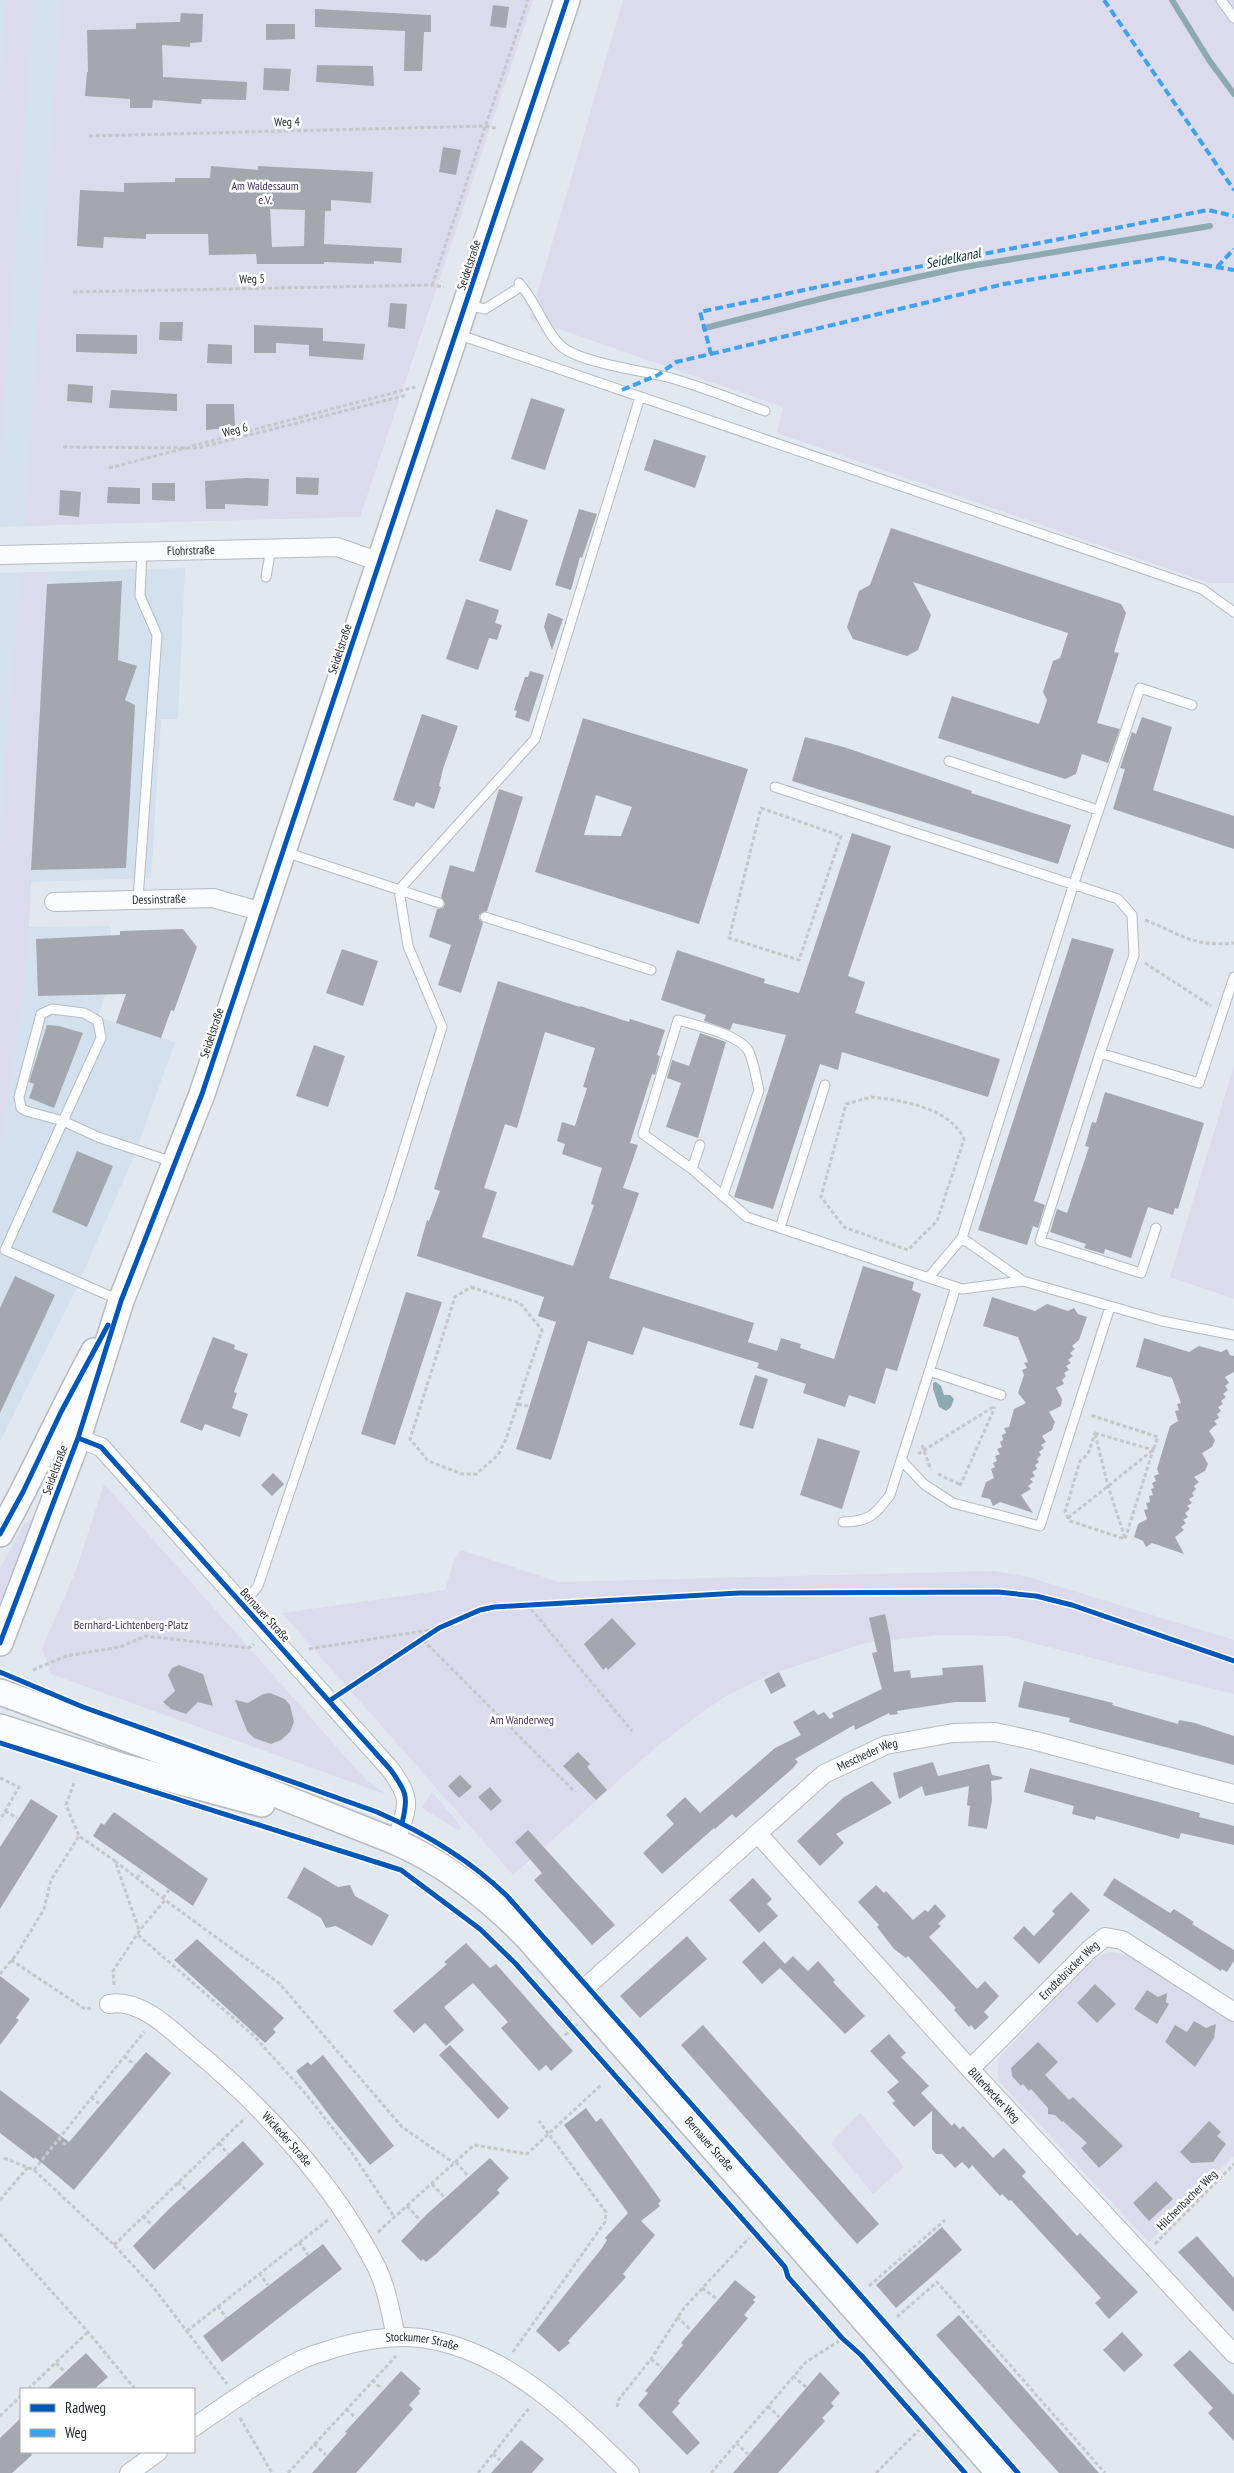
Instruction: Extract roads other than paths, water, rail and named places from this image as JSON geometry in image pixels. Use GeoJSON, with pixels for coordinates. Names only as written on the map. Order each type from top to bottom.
{"type":"FeatureCollection","features":[{"type":"Feature","properties":{"kind":"main road","name":"Seidelstraße"},"geometry":{"type":"LineString","coordinates":[[0,1643],[78,1438],[122,1301],[202,1094],[567,0]]}},
{"type":"Feature","properties":{"kind":"main road","name":"Seidelstraße"},"geometry":{"type":"LineString","coordinates":[[0,1534],[23,1492],[53,1428],[122,1301]]}},
{"type":"Feature","properties":{"kind":"main road","name":"Bernauer Straße"},"geometry":{"type":"LineString","coordinates":[[0,1692],[232,1778],[417,1851],[471,1887],[518,1928],[1000,2473]]}},
{"type":"Feature","properties":{"kind":"main road","name":"Bernauer Straße"},"geometry":{"type":"LineString","coordinates":[[0,1726],[121,1766],[390,1840]]}},
{"type":"Feature","properties":{"kind":"street","name":"Flohrstraße"},"geometry":{"type":"LineString","coordinates":[[0,555],[337,546],[380,562]]}},
{"type":"Feature","properties":{"kind":"street","name":"Dessinstraße"},"geometry":{"type":"LineString","coordinates":[[54,902],[213,898],[262,912]]}},
{"type":"Feature","properties":{"kind":"street","name":"Bernauer Straße"},"geometry":{"type":"LineString","coordinates":[[53,1428],[101,1447],[390,1769],[404,1787],[406,1808],[390,1840]]}},
{"type":"Feature","properties":{"kind":"street","name":"Mescheder Weg"},"geometry":{"type":"LineString","coordinates":[[577,1995],[824,1774],[886,1745],[953,1733],[995,1732],[1036,1741],[1234,1794]]}},
{"type":"Feature","properties":{"kind":"street","name":"Billerbecker Weg"},"geometry":{"type":"LineString","coordinates":[[758,1834],[970,2069],[1234,2354]]}},
{"type":"Feature","properties":{"kind":"street","name":"Erndtebrücker Weg"},"geometry":{"type":"LineString","coordinates":[[970,2069],[1088,1950],[1105,1936],[1122,1940],[1234,2012]]}},
{"type":"Feature","properties":{"kind":"street","name":"Wickeder Straße"},"geometry":{"type":"LineString","coordinates":[[112,2003],[132,2006],[155,2018],[231,2080],[292,2145],[342,2210],[377,2268],[386,2292],[396,2337]]}},
{"type":"Feature","properties":{"kind":"street","name":"Stockumer Straße"},"geometry":{"type":"LineString","coordinates":[[195,2426],[304,2358],[354,2343],[396,2337],[432,2340],[450,2345],[508,2370],[541,2393],[630,2473]]}},
{"type":"Feature","properties":{"kind":"street"},"geometry":{"type":"LineString","coordinates":[[130,2473],[157,2453]]}},
{"type":"Feature","properties":{"kind":"lane"},"geometry":{"type":"LineString","coordinates":[[1221,0],[1234,18]]}},
{"type":"Feature","properties":{"kind":"lane"},"geometry":{"type":"LineString","coordinates":[[466,305],[485,309],[518,286],[530,295],[562,346],[576,354],[610,365],[672,378],[765,411]]}},
{"type":"Feature","properties":{"kind":"lane"},"geometry":{"type":"LineString","coordinates":[[456,333],[1202,589],[1234,612]]}},
{"type":"Feature","properties":{"kind":"lane"},"geometry":{"type":"LineString","coordinates":[[399,890],[535,739],[640,397]]}},
{"type":"Feature","properties":{"kind":"lane"},"geometry":{"type":"LineString","coordinates":[[266,577],[271,548]]}},
{"type":"Feature","properties":{"kind":"lane"},"geometry":{"type":"LineString","coordinates":[[138,900],[157,635],[140,596],[142,551]]}},
{"type":"Feature","properties":{"kind":"lane"},"geometry":{"type":"LineString","coordinates":[[929,1277],[962,1238],[1074,883],[1140,688],[1192,705]]}},
{"type":"Feature","properties":{"kind":"lane"},"geometry":{"type":"LineString","coordinates":[[950,760],[1098,810]]}},
{"type":"Feature","properties":{"kind":"lane"},"geometry":{"type":"LineString","coordinates":[[775,787],[1074,883],[1118,899],[1132,915],[1134,955],[1100,1053],[1040,1241],[1141,1273],[1156,1228]]}},
{"type":"Feature","properties":{"kind":"lane"},"geometry":{"type":"LineString","coordinates":[[283,851],[439,903]]}},
{"type":"Feature","properties":{"kind":"lane"},"geometry":{"type":"LineString","coordinates":[[243,1605],[258,1586],[390,1194],[442,1027],[408,946],[399,890]]}},
{"type":"Feature","properties":{"kind":"lane"},"geometry":{"type":"LineString","coordinates":[[484,917],[651,970]]}},
{"type":"Feature","properties":{"kind":"lane"},"geometry":{"type":"LineString","coordinates":[[1100,1053],[1199,1083],[1234,978]]}},
{"type":"Feature","properties":{"kind":"lane"},"geometry":{"type":"LineString","coordinates":[[122,1301],[5,1250],[63,1121],[100,1038],[98,1021],[84,1014],[52,1009],[41,1014],[19,1097],[21,1108],[63,1121],[98,1137],[176,1163]]}},
{"type":"Feature","properties":{"kind":"lane"},"geometry":{"type":"LineString","coordinates":[[723,1196],[759,1090],[755,1074],[748,1051],[739,1040],[678,1020],[643,1134],[692,1169],[747,1217],[962,1289],[1023,1281]]}},
{"type":"Feature","properties":{"kind":"lane"},"geometry":{"type":"LineString","coordinates":[[780,1228],[825,1085]]}},
{"type":"Feature","properties":{"kind":"lane"},"geometry":{"type":"LineString","coordinates":[[692,1169],[700,1145]]}},
{"type":"Feature","properties":{"kind":"lane"},"geometry":{"type":"LineString","coordinates":[[962,1238],[1023,1281],[1162,1321],[1234,1335]]}},
{"type":"Feature","properties":{"kind":"lane"},"geometry":{"type":"LineString","coordinates":[[843,1522],[857,1522],[877,1512],[890,1495],[956,1287]]}},
{"type":"Feature","properties":{"kind":"lane"},"geometry":{"type":"LineString","coordinates":[[902,1461],[925,1485],[953,1503],[1040,1526],[1110,1307]]}},
{"type":"Feature","properties":{"kind":"lane"},"geometry":{"type":"LineString","coordinates":[[929,1371],[1001,1395]]}},
{"type":"Feature","properties":{"kind":"waterway"},"geometry":{"type":"LineString","coordinates":[[1172,0],[1209,60],[1234,94]]}},
{"type":"Feature","properties":{"kind":"waterway","name":"Seidelkanal"},"geometry":{"type":"LineString","coordinates":[[705,328],[832,296],[959,268],[1210,226]]}},
{"type":"Feature","properties":{"kind":"park label","name":"Am Waldessaum e.V."},"geometry":{"type":"Point","coordinates":[265,193]}},
{"type":"Feature","properties":{"kind":"park label","name":"Bernhard-Lichtenberg-Platz"},"geometry":{"type":"Point","coordinates":[131,1625]}},
{"type":"Feature","properties":{"kind":"park label","name":"Am Wanderweg"},"geometry":{"type":"Point","coordinates":[522,1720]}}]}
